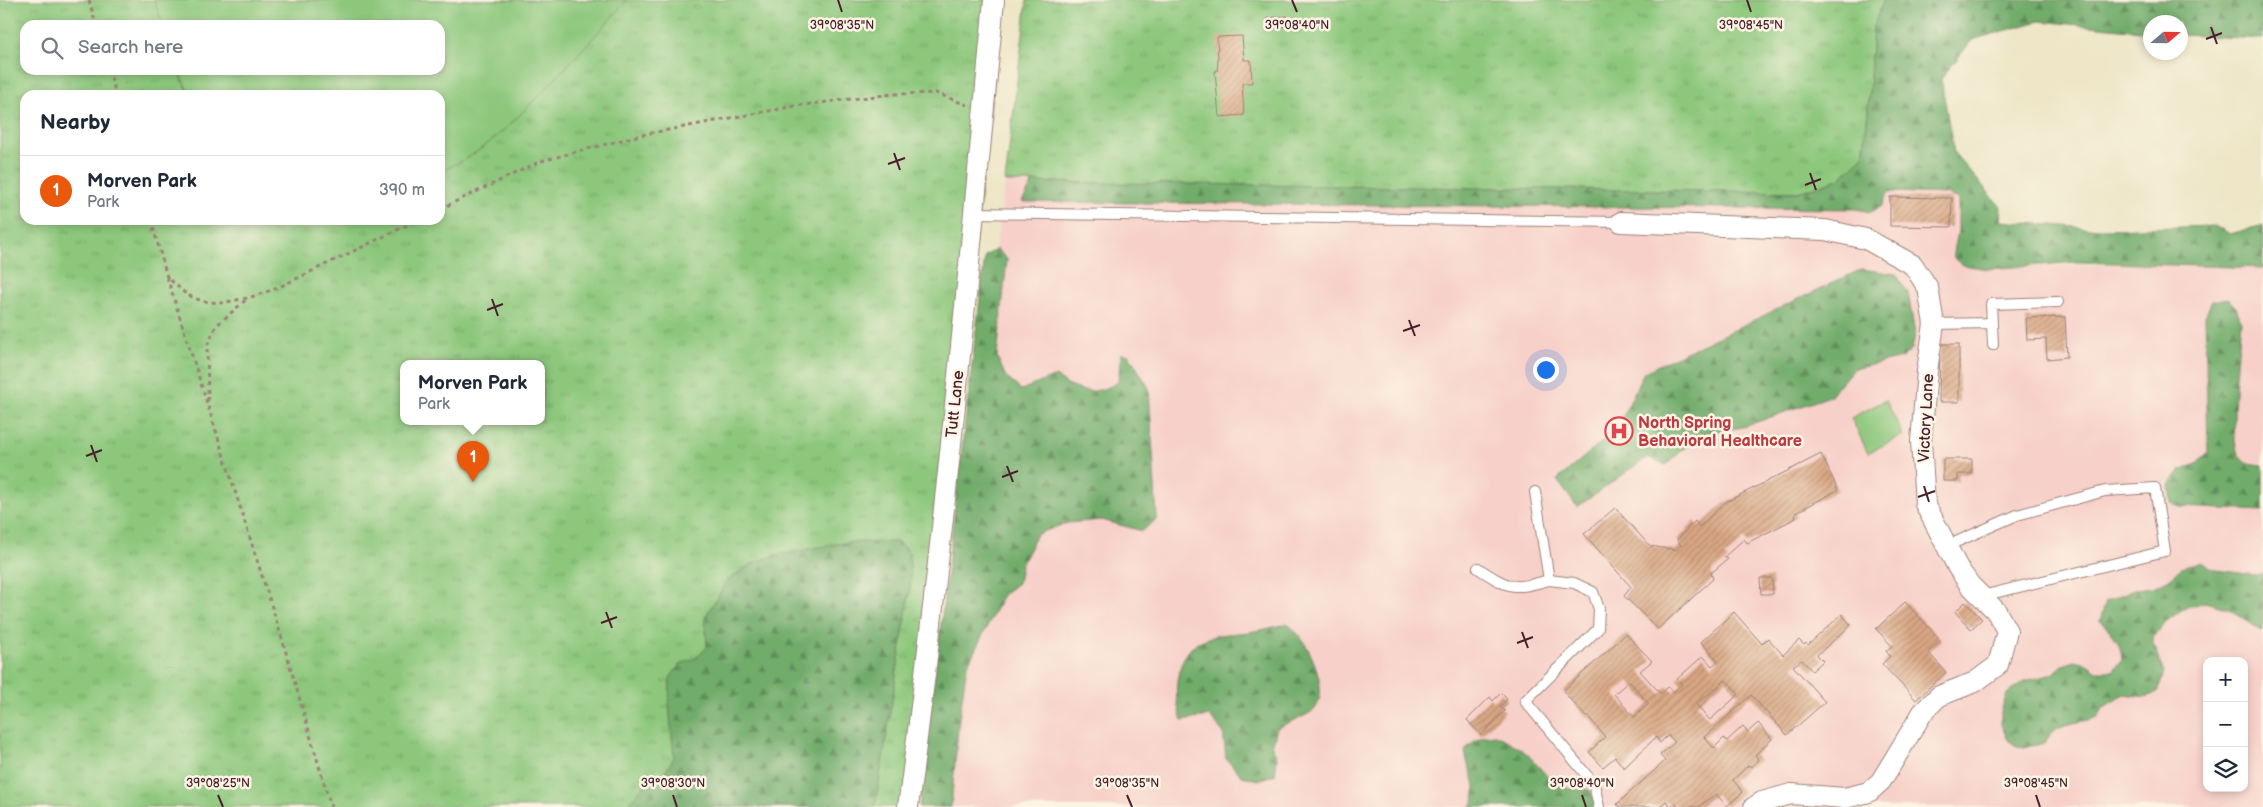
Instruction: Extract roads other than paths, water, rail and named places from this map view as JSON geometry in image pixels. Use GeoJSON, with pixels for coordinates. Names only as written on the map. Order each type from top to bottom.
{"type":"FeatureCollection","features":[{"type":"Feature","properties":{"kind":"street","name":"Tutt Lane"},"geometry":{"type":"LineString","coordinates":[[908,807],[924,685],[974,213],[994,0]]}},
{"type":"Feature","properties":{"kind":"street","name":"Victory Lane"},"geometry":{"type":"LineString","coordinates":[[1621,222],[1825,230],[1866,239],[1913,264],[1928,288],[1934,324],[1927,371],[1921,441],[1925,504],[1970,585],[1996,611],[2007,631],[1998,665],[1975,682],[1940,696],[1923,712],[1881,781],[1869,792],[1845,798],[1791,794],[1762,802],[1754,807]]}},
{"type":"Feature","properties":{"kind":"lane"},"geometry":{"type":"LineString","coordinates":[[974,213],[1621,222]]}},
{"type":"Feature","properties":{"kind":"lane"},"geometry":{"type":"LineString","coordinates":[[1993,345],[1991,304],[2058,302]]}},
{"type":"Feature","properties":{"kind":"lane"},"geometry":{"type":"LineString","coordinates":[[1934,324],[1992,323]]}},
{"type":"Feature","properties":{"kind":"lane"},"geometry":{"type":"LineString","coordinates":[[1947,546],[2017,515],[2105,491],[2155,488],[2165,551],[1982,596]]}},
{"type":"Feature","properties":{"kind":"lane"},"geometry":{"type":"LineString","coordinates":[[1535,492],[1549,580]]}},
{"type":"Feature","properties":{"kind":"lane"},"geometry":{"type":"LineString","coordinates":[[1478,568],[1498,581],[1520,588],[1549,580],[1574,583],[1592,592],[1599,609],[1598,629],[1525,700],[1594,784],[1599,807]]}},
{"type":"Feature","properties":{"kind":"place","name":"North Spring Behavioral Healthcare"},"geometry":{"type":"Point","coordinates":[1619,431]}},
{"type":"Feature","properties":{"kind":"place","name":"Morven Park"},"geometry":{"type":"Point","coordinates":[473,482]}}]}
